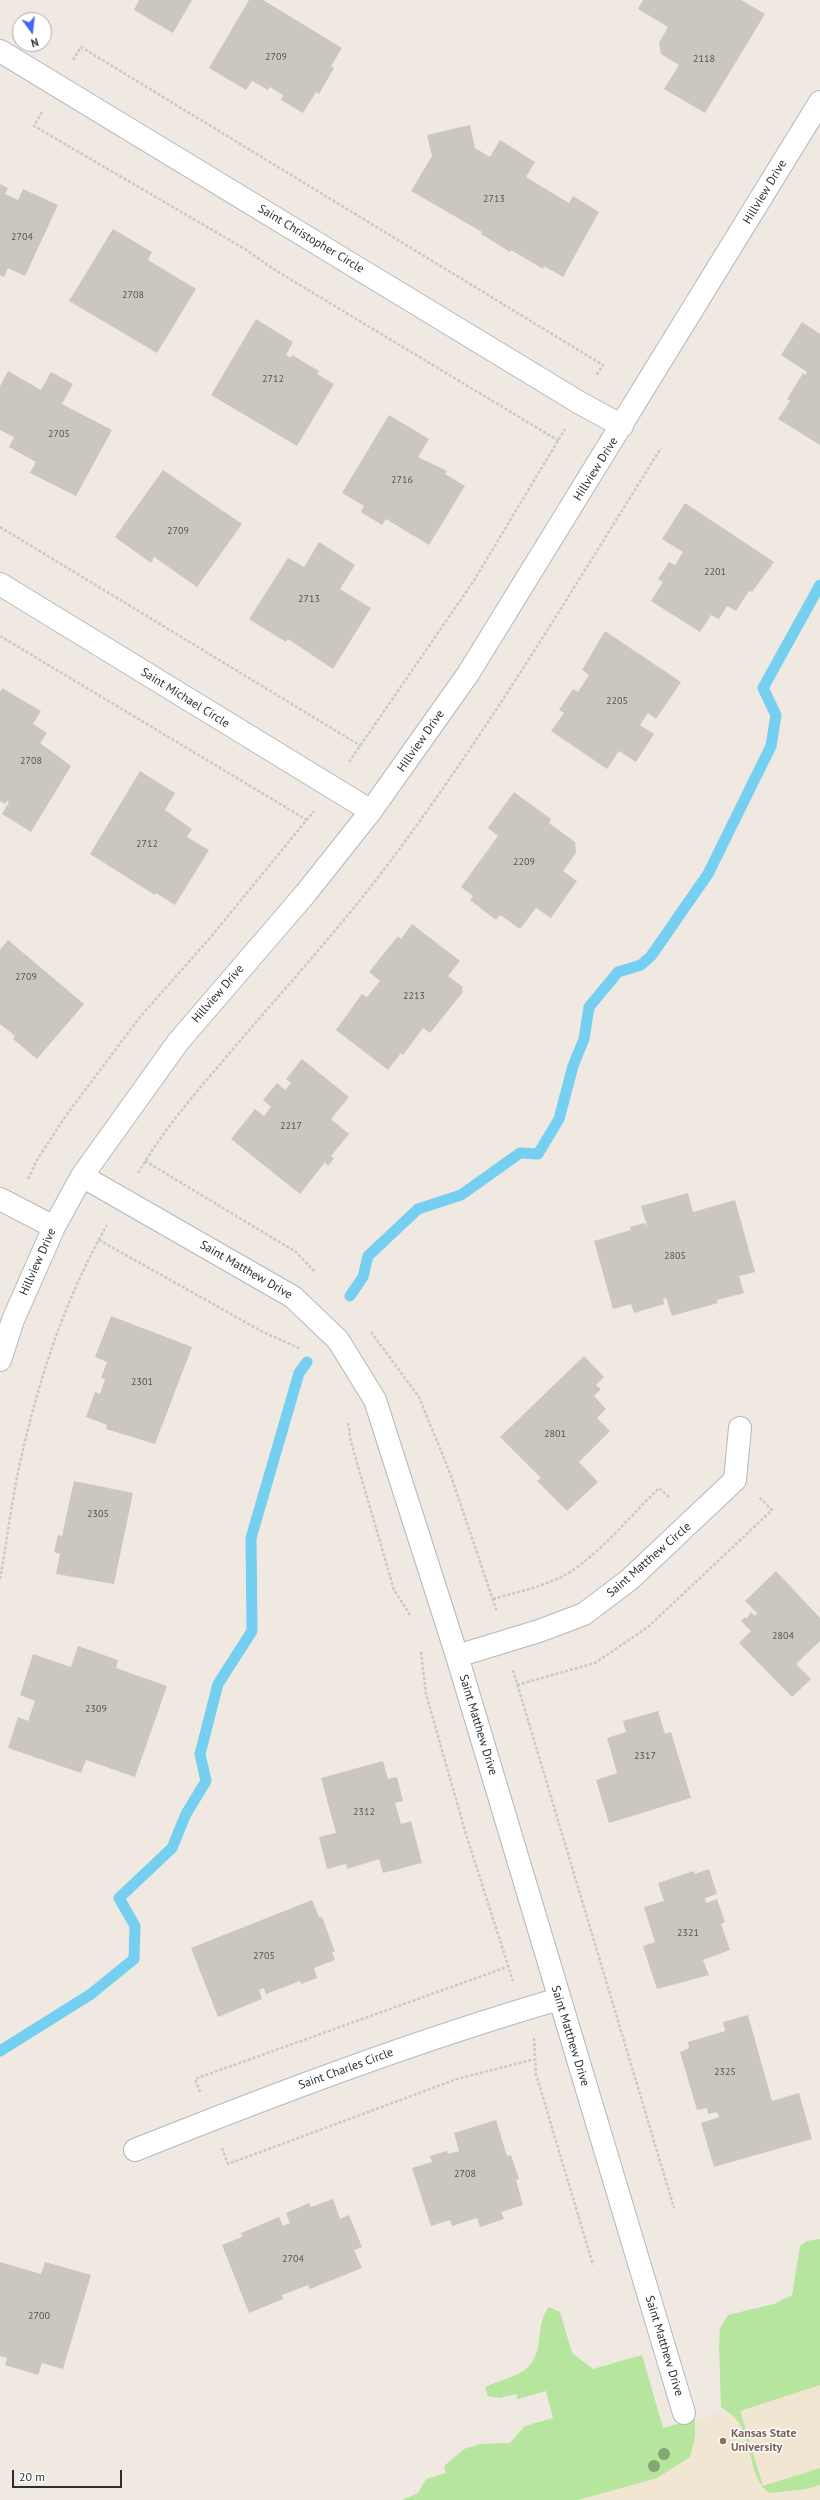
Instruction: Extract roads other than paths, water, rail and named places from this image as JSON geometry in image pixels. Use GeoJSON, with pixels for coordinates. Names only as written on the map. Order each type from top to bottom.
{"type":"FeatureCollection","features":[{"type":"Feature","properties":{"kind":"street","name":"Saint Christopher Circle"},"geometry":{"type":"LineString","coordinates":[[0,51],[580,403],[622,426]]}},
{"type":"Feature","properties":{"kind":"street","name":"Hillview Drive"},"geometry":{"type":"LineString","coordinates":[[0,1360],[13,1320],[54,1227],[82,1176],[178,1042],[306,893],[371,811],[468,674],[820,102]]}},
{"type":"Feature","properties":{"kind":"street","name":"Saint Michael Circle"},"geometry":{"type":"LineString","coordinates":[[0,584],[371,811]]}},
{"type":"Feature","properties":{"kind":"street","name":"Saint Matthew Drive"},"geometry":{"type":"LineString","coordinates":[[82,1176],[293,1297],[338,1340],[375,1400],[457,1656],[684,2413]]}},
{"type":"Feature","properties":{"kind":"street"},"geometry":{"type":"LineString","coordinates":[[0,1199],[54,1227]]}},
{"type":"Feature","properties":{"kind":"street","name":"Saint Matthew Circle"},"geometry":{"type":"LineString","coordinates":[[457,1656],[539,1631],[584,1614],[629,1580],[694,1520],[734,1480],[737,1473],[740,1428]]}},
{"type":"Feature","properties":{"kind":"street","name":"Saint Charles Circle"},"geometry":{"type":"LineString","coordinates":[[136,2150],[255,2102],[437,2036],[559,2000]]}},
{"type":"Feature","properties":{"kind":"waterway"},"geometry":{"type":"LineString","coordinates":[[350,1296],[363,1277],[368,1256],[418,1209],[461,1195],[520,1153],[538,1154],[559,1119],[573,1066],[584,1039],[589,1007],[618,972],[641,965],[651,956],[708,874],[771,746],[776,715],[763,688],[820,585]]}},
{"type":"Feature","properties":{"kind":"waterway"},"geometry":{"type":"LineString","coordinates":[[0,2051],[91,1994],[134,1959],[135,1926],[119,1898],[172,1848],[186,1814],[206,1781],[200,1754],[218,1684],[252,1631],[251,1538],[299,1373],[307,1362]]}},
{"type":"Feature","properties":{"kind":"place","name":"Kansas State University"},"geometry":{"type":"Point","coordinates":[723,2441]}}]}
